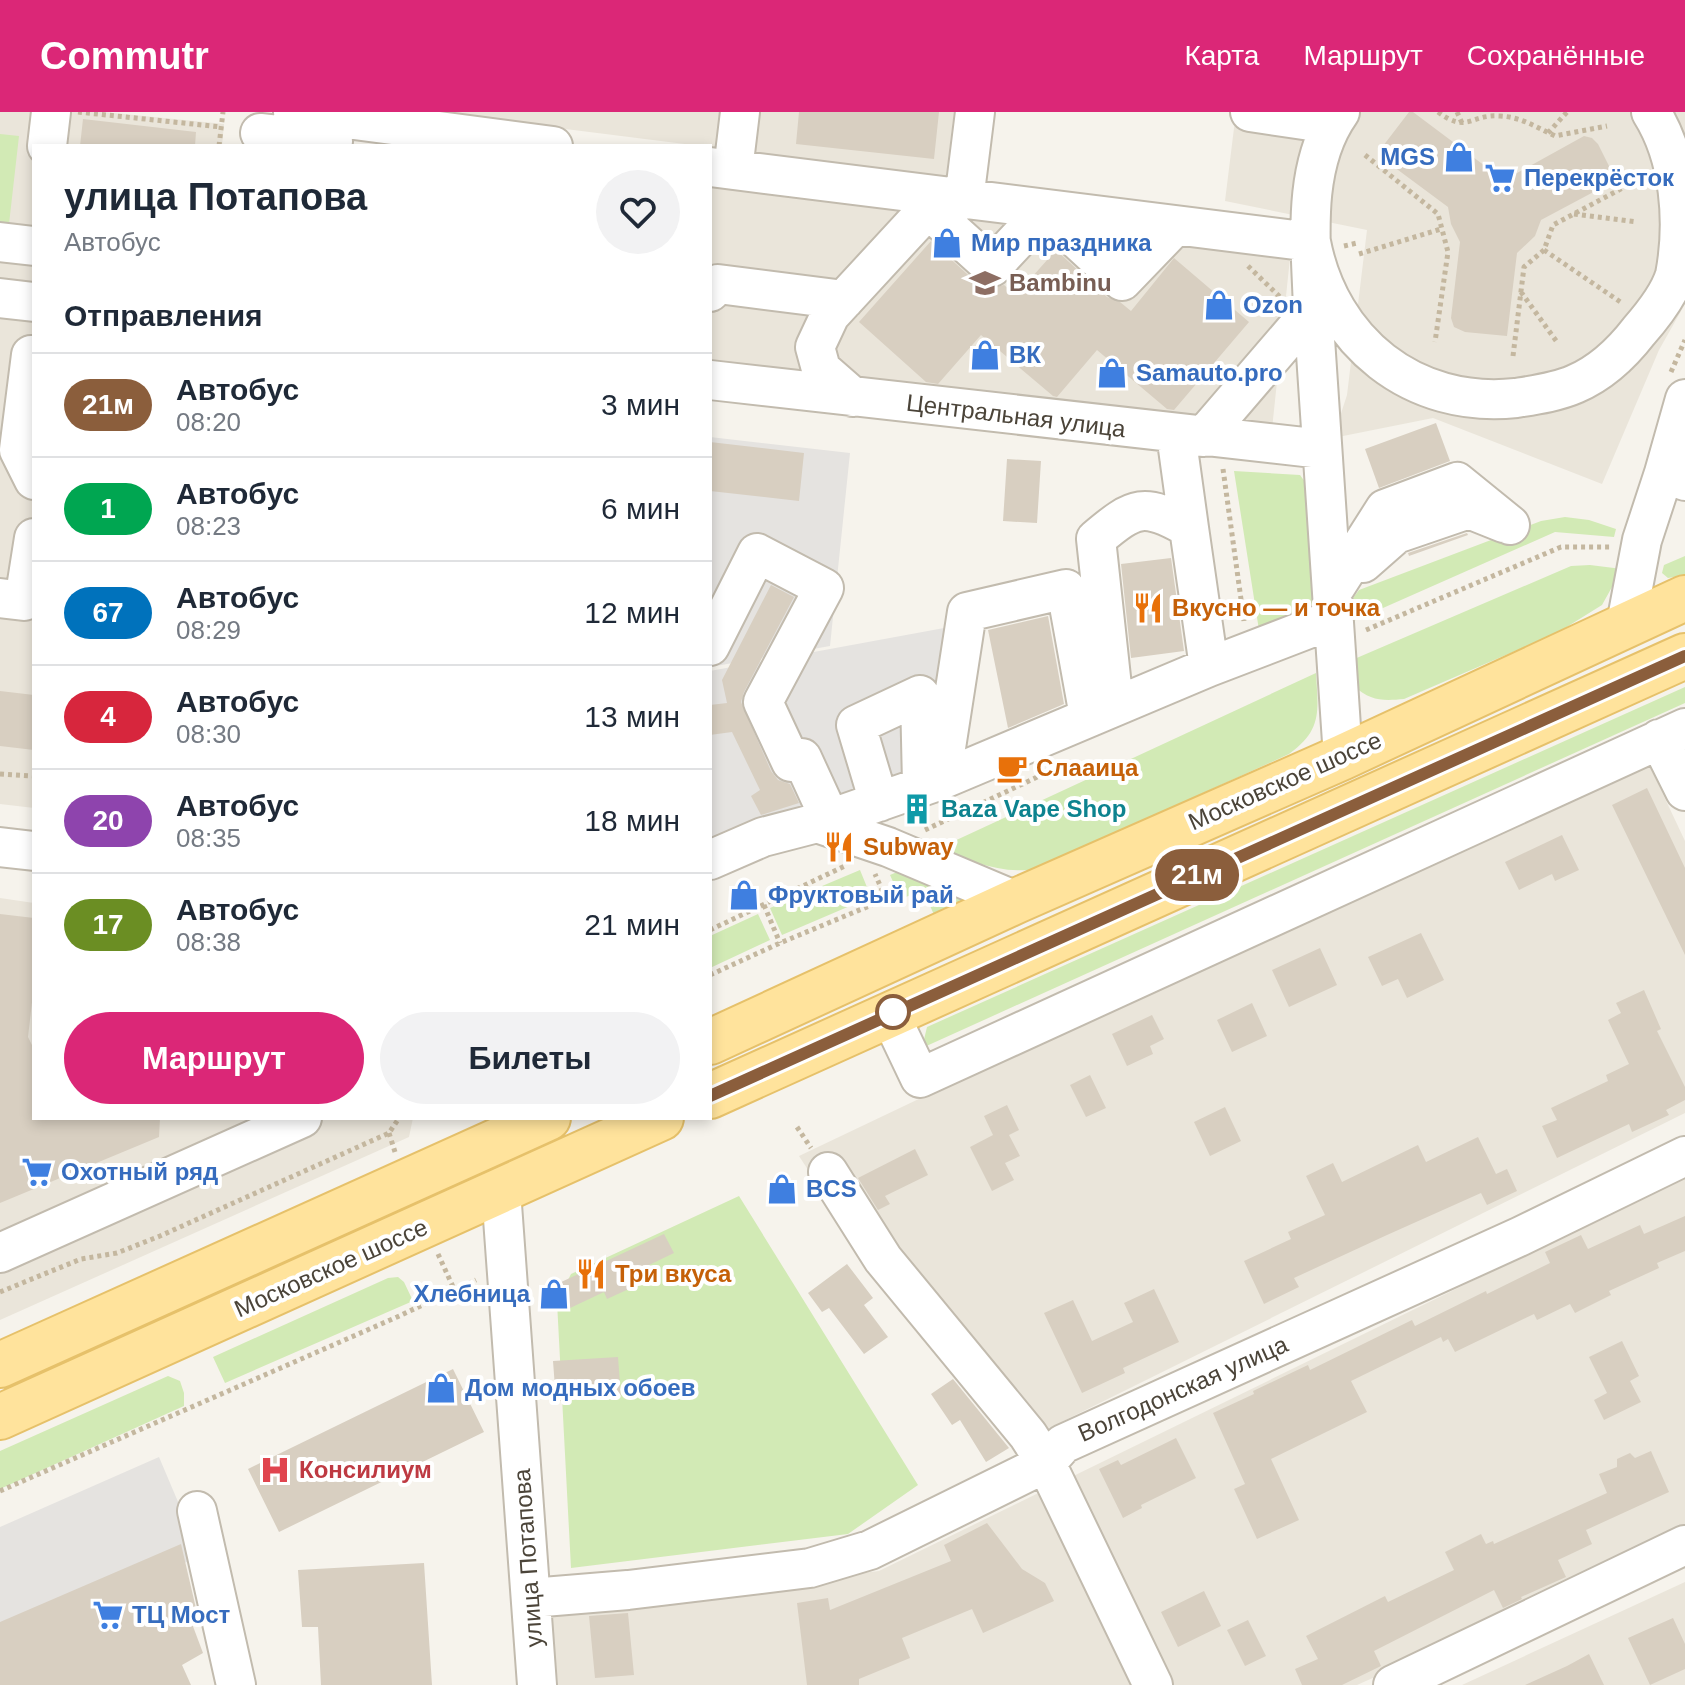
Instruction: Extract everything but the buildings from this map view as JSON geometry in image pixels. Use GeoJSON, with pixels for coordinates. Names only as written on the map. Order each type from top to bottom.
{"type":"FeatureCollection","features":[{"type":"Feature","properties":{"kind":"main road","name":"Московское шоссе"},"geometry":{"type":"LineString","coordinates":[[712,1041],[1016,901],[1343,757],[1685,598]]}},
{"type":"Feature","properties":{"kind":"main road","name":"Московское шоссе"},"geometry":{"type":"LineString","coordinates":[[712,1068],[1685,625]]}},
{"type":"Feature","properties":{"kind":"main road","name":"Московское шоссе"},"geometry":{"type":"LineString","coordinates":[[712,1095],[1685,656]]}},
{"type":"Feature","properties":{"kind":"main road","name":"Московское шоссе"},"geometry":{"type":"LineString","coordinates":[[0,1365],[512,1146],[597,1120]]}},
{"type":"Feature","properties":{"kind":"main road","name":"Московское шоссе"},"geometry":{"type":"LineString","coordinates":[[0,1390],[512,1146],[650,1120]]}},
{"type":"Feature","properties":{"kind":"main road","name":"Московское шоссе"},"geometry":{"type":"LineString","coordinates":[[0,1417],[512,1146]]}},
{"type":"Feature","properties":{"kind":"street"},"geometry":{"type":"LineString","coordinates":[[47,144],[51,112]]}},
{"type":"Feature","properties":{"kind":"street"},"geometry":{"type":"LineString","coordinates":[[293,112],[538,144]]}},
{"type":"Feature","properties":{"kind":"street"},"geometry":{"type":"LineString","coordinates":[[740,112],[722,168],[944,202],[1045,210],[1311,242]]}},
{"type":"Feature","properties":{"kind":"street"},"geometry":{"type":"LineString","coordinates":[[853,397],[821,369],[815,347],[830,315],[944,202],[975,112]]}},
{"type":"Feature","properties":{"kind":"street"},"geometry":{"type":"LineString","coordinates":[[1250,112],[1336,118],[1313,180],[1311,242],[1343,757]]}},
{"type":"Feature","properties":{"kind":"street"},"geometry":{"type":"LineString","coordinates":[[1313,309],[1397,373],[1423,386],[1460,397],[1495,400],[1534,396],[1574,385],[1602,369],[1630,343],[1653,314],[1682,265],[1681,199],[1664,132],[1651,112]]}},
{"type":"Feature","properties":{"kind":"street"},"geometry":{"type":"LineString","coordinates":[[260,130],[360,144]]}},
{"type":"Feature","properties":{"kind":"street"},"geometry":{"type":"LineString","coordinates":[[944,202],[992,267],[1045,210]]}},
{"type":"Feature","properties":{"kind":"street"},"geometry":{"type":"LineString","coordinates":[[1045,210],[1122,281],[1175,226]]}},
{"type":"Feature","properties":{"kind":"street"},"geometry":{"type":"LineString","coordinates":[[0,242],[32,246]]}},
{"type":"Feature","properties":{"kind":"street"},"geometry":{"type":"LineString","coordinates":[[1311,242],[1316,269],[1325,290],[1338,314],[1366,349]]}},
{"type":"Feature","properties":{"kind":"street"},"geometry":{"type":"LineString","coordinates":[[712,290],[718,284],[844,300]]}},
{"type":"Feature","properties":{"kind":"street"},"geometry":{"type":"LineString","coordinates":[[0,298],[32,302]]}},
{"type":"Feature","properties":{"kind":"street"},"geometry":{"type":"LineString","coordinates":[[1209,667],[1189,528],[1199,436],[1313,309]]}},
{"type":"Feature","properties":{"kind":"street"},"geometry":{"type":"LineString","coordinates":[[32,355],[19,450],[32,476]]}},
{"type":"Feature","properties":{"kind":"street","name":"Центральная улица"},"geometry":{"type":"LineString","coordinates":[[712,380],[1322,449]]}},
{"type":"Feature","properties":{"kind":"street"},"geometry":{"type":"LineString","coordinates":[[1626,624],[1642,540],[1674,477],[1685,399]]}},
{"type":"Feature","properties":{"kind":"street"},"geometry":{"type":"LineString","coordinates":[[1102,710],[1096,539],[1138,510],[1162,512],[1189,528]]}},
{"type":"Feature","properties":{"kind":"street"},"geometry":{"type":"LineString","coordinates":[[0,598],[24,601],[32,551]]}},
{"type":"Feature","properties":{"kind":"street"},"geometry":{"type":"LineString","coordinates":[[712,642],[757,553],[824,588],[763,702],[791,762],[802,758],[824,821],[877,851],[1016,901]]}},
{"type":"Feature","properties":{"kind":"street"},"geometry":{"type":"LineString","coordinates":[[931,783],[967,612],[1066,589],[1102,710]]}},
{"type":"Feature","properties":{"kind":"street"},"geometry":{"type":"LineString","coordinates":[[712,859],[763,837],[824,821],[931,783],[1248,651],[1334,631]]}},
{"type":"Feature","properties":{"kind":"street"},"geometry":{"type":"LineString","coordinates":[[879,802],[856,725],[920,695],[931,783]]}},
{"type":"Feature","properties":{"kind":"street"},"geometry":{"type":"LineString","coordinates":[[889,1013],[920,1078],[1672,734],[1685,791]]}},
{"type":"Feature","properties":{"kind":"street"},"geometry":{"type":"LineString","coordinates":[[0,847],[32,851]]}},
{"type":"Feature","properties":{"kind":"street"},"geometry":{"type":"LineString","coordinates":[[0,1253],[298,1120]]}},
{"type":"Feature","properties":{"kind":"street","name":"улица Потапова"},"geometry":{"type":"LineString","coordinates":[[512,1146],[537,1685]]}},
{"type":"Feature","properties":{"kind":"street","name":"Волгодонская улица"},"geometry":{"type":"LineString","coordinates":[[531,1598],[628,1590],[810,1568],[870,1550],[1046,1463],[1063,1444],[1521,1236],[1685,1156]]}},
{"type":"Feature","properties":{"kind":"street"},"geometry":{"type":"LineString","coordinates":[[828,1172],[889,1268],[1028,1435],[1046,1463],[1153,1685]]}},
{"type":"Feature","properties":{"kind":"street"},"geometry":{"type":"LineString","coordinates":[[197,1511],[236,1685]]}},
{"type":"Feature","properties":{"kind":"street"},"geometry":{"type":"LineString","coordinates":[[1393,1685],[1685,1545]]}},
{"type":"Feature","properties":{"kind":"path"},"geometry":{"type":"LineString","coordinates":[[78,112],[221,127]]}},
{"type":"Feature","properties":{"kind":"path"},"geometry":{"type":"LineString","coordinates":[[219,144],[223,112]]}},
{"type":"Feature","properties":{"kind":"path"},"geometry":{"type":"LineString","coordinates":[[1438,112],[1452,122],[1462,123],[1503,114],[1555,136],[1607,126]]}},
{"type":"Feature","properties":{"kind":"path"},"geometry":{"type":"LineString","coordinates":[[1457,112],[1462,123]]}},
{"type":"Feature","properties":{"kind":"path"},"geometry":{"type":"LineString","coordinates":[[1548,133],[1567,112]]}},
{"type":"Feature","properties":{"kind":"path"},"geometry":{"type":"LineString","coordinates":[[1365,155],[1435,210],[1448,252],[1435,342]]}},
{"type":"Feature","properties":{"kind":"path"},"geometry":{"type":"LineString","coordinates":[[1513,356],[1524,267],[1544,250],[1553,225],[1634,182]]}},
{"type":"Feature","properties":{"kind":"path"},"geometry":{"type":"LineString","coordinates":[[1573,214],[1637,222]]}},
{"type":"Feature","properties":{"kind":"path"},"geometry":{"type":"LineString","coordinates":[[1359,254],[1441,229]]}},
{"type":"Feature","properties":{"kind":"path"},"geometry":{"type":"LineString","coordinates":[[1544,250],[1611,296]]}},
{"type":"Feature","properties":{"kind":"path"},"geometry":{"type":"LineString","coordinates":[[1521,292],[1557,342]]}},
{"type":"Feature","properties":{"kind":"path"},"geometry":{"type":"LineString","coordinates":[[1199,436],[1248,651]]}},
{"type":"Feature","properties":{"kind":"path"},"geometry":{"type":"LineString","coordinates":[[1334,631],[1561,547],[1615,547],[1642,540]]}},
{"type":"Feature","properties":{"kind":"path"},"geometry":{"type":"LineString","coordinates":[[712,929],[1056,769]]}},
{"type":"Feature","properties":{"kind":"path"},"geometry":{"type":"LineString","coordinates":[[0,774],[32,776]]}},
{"type":"Feature","properties":{"kind":"path"},"geometry":{"type":"LineString","coordinates":[[712,974],[886,899],[877,851]]}},
{"type":"Feature","properties":{"kind":"path"},"geometry":{"type":"LineString","coordinates":[[764,905],[780,943]]}},
{"type":"Feature","properties":{"kind":"path"},"geometry":{"type":"LineString","coordinates":[[0,1292],[81,1259],[117,1253],[160,1236],[389,1133],[398,1120]]}},
{"type":"Feature","properties":{"kind":"path"},"geometry":{"type":"LineString","coordinates":[[433,1243],[454,1289]]}},
{"type":"Feature","properties":{"kind":"path"},"geometry":{"type":"LineString","coordinates":[[0,1491],[481,1278]]}},
{"type":"Feature","properties":{"kind":"shaded area"},"geometry":{"type":"Polygon","coordinates":[[[0,112],[104,112],[224,124],[222,144],[32,144],[32,808],[0,804],[0,112]]]}},
{"type":"Feature","properties":{"kind":"shaded area"},"geometry":{"type":"Polygon","coordinates":[[[430,112],[954,112],[946,177],[712,148],[712,144],[684,144],[430,112]]]}},
{"type":"Feature","properties":{"kind":"shaded area"},"geometry":{"type":"Polygon","coordinates":[[[1236,112],[1685,112],[1685,304],[1659,350],[1602,484],[1433,418],[1333,438],[1347,395],[1367,230],[1225,201],[1236,112]]]}},
{"type":"Feature","properties":{"kind":"shaded area"},"geometry":{"type":"Polygon","coordinates":[[[712,182],[1290,258],[1272,429],[712,366],[712,182]]]}},
{"type":"Feature","properties":{"kind":"shaded area"},"geometry":{"type":"Polygon","coordinates":[[[712,437],[850,453],[830,646],[712,667],[712,437]]]}},
{"type":"Feature","properties":{"kind":"shaded area"},"geometry":{"type":"Polygon","coordinates":[[[955,626],[941,768],[712,851],[712,671],[955,626]]]}},
{"type":"Feature","properties":{"kind":"shaded area"},"geometry":{"type":"Polygon","coordinates":[[[1644,754],[1685,841],[1685,1113],[1023,1441],[853,1239],[799,1156],[1644,754]]]}},
{"type":"Feature","properties":{"kind":"shaded area"},"geometry":{"type":"Polygon","coordinates":[[[0,898],[32,903],[32,1120],[413,1120],[409,1137],[0,1320],[0,898]]]}},
{"type":"Feature","properties":{"kind":"shaded area"},"geometry":{"type":"Polygon","coordinates":[[[1685,1177],[1685,1539],[1357,1685],[558,1685],[551,1610],[879,1571],[1685,1177]]]}},
{"type":"Feature","properties":{"kind":"shaded area"},"geometry":{"type":"Polygon","coordinates":[[[159,1457],[201,1556],[0,1641],[0,1527],[159,1457]]]}},
{"type":"Feature","properties":{"kind":"shaded area"},"geometry":{"type":"Polygon","coordinates":[[[1685,1582],[1685,1685],[1462,1685],[1685,1582]]]}},
{"type":"Feature","properties":{"kind":"green space"},"geometry":{"type":"Polygon","coordinates":[[[0,134],[19,136],[9,224],[0,223],[0,134]]]}},
{"type":"Feature","properties":{"kind":"green space"},"geometry":{"type":"Polygon","coordinates":[[[1234,471],[1300,475],[1319,501],[1324,588],[1313,604],[1259,630],[1234,471]]]}},
{"type":"Feature","properties":{"kind":"green space"},"geometry":{"type":"Polygon","coordinates":[[[1565,517],[1589,520],[1616,529],[1614,537],[1555,532],[1340,627],[1340,615],[1359,590],[1541,521],[1565,517]]]}},
{"type":"Feature","properties":{"kind":"green space"},"geometry":{"type":"Polygon","coordinates":[[[1685,556],[1685,575],[1668,578],[1662,573],[1664,565],[1685,556]]]}},
{"type":"Feature","properties":{"kind":"green space"},"geometry":{"type":"Polygon","coordinates":[[[1571,566],[1622,569],[1602,605],[1557,633],[1404,699],[1377,699],[1354,686],[1352,660],[1571,566]]]}},
{"type":"Feature","properties":{"kind":"green space"},"geometry":{"type":"Polygon","coordinates":[[[1316,673],[1317,709],[1313,728],[1289,754],[1036,869],[998,868],[937,849],[1316,673]]]}},
{"type":"Feature","properties":{"kind":"green space"},"geometry":{"type":"Polygon","coordinates":[[[1685,687],[1685,703],[922,1048],[927,1027],[1685,687]]]}},
{"type":"Feature","properties":{"kind":"green space"},"geometry":{"type":"Polygon","coordinates":[[[904,869],[968,897],[966,904],[935,917],[923,890],[901,899],[890,875],[904,869]]]}},
{"type":"Feature","properties":{"kind":"green space"},"geometry":{"type":"Polygon","coordinates":[[[860,870],[871,897],[782,935],[770,908],[860,870]]]}},
{"type":"Feature","properties":{"kind":"green space"},"geometry":{"type":"Polygon","coordinates":[[[758,914],[770,940],[712,967],[712,935],[758,914]]]}},
{"type":"Feature","properties":{"kind":"green space"},"geometry":{"type":"Polygon","coordinates":[[[739,1196],[918,1485],[848,1534],[571,1568],[557,1302],[571,1274],[739,1196]]]}},
{"type":"Feature","properties":{"kind":"green space"},"geometry":{"type":"Polygon","coordinates":[[[398,1277],[404,1282],[413,1301],[225,1383],[213,1357],[388,1278],[398,1277]]]}},
{"type":"Feature","properties":{"kind":"green space"},"geometry":{"type":"Polygon","coordinates":[[[168,1376],[180,1381],[184,1406],[0,1489],[0,1451],[168,1376]]]}},
{"type":"Feature","properties":{"kind":"bus line","name":"21м"},"geometry":{"type":"LineString","coordinates":[[712,1095],[1685,656]]}},
{"type":"Feature","properties":{"kind":"place","name":"MGS"},"geometry":{"type":"Point","coordinates":[1459,157]}},
{"type":"Feature","properties":{"kind":"place","name":"Перекрёсток"},"geometry":{"type":"Point","coordinates":[1500,178]}},
{"type":"Feature","properties":{"kind":"place","name":"Мир праздника"},"geometry":{"type":"Point","coordinates":[947,243]}},
{"type":"Feature","properties":{"kind":"place","name":"Bambinu"},"geometry":{"type":"Point","coordinates":[985,283]}},
{"type":"Feature","properties":{"kind":"place","name":"Ozon"},"geometry":{"type":"Point","coordinates":[1219,305]}},
{"type":"Feature","properties":{"kind":"place","name":"ВК"},"geometry":{"type":"Point","coordinates":[985,355]}},
{"type":"Feature","properties":{"kind":"place","name":"Samauto.pro"},"geometry":{"type":"Point","coordinates":[1112,373]}},
{"type":"Feature","properties":{"kind":"place","name":"Вкусно — и точка"},"geometry":{"type":"Point","coordinates":[1148,608]}},
{"type":"Feature","properties":{"kind":"place","name":"Слааица"},"geometry":{"type":"Point","coordinates":[1012,768]}},
{"type":"Feature","properties":{"kind":"place","name":"Baza Vape Shop"},"geometry":{"type":"Point","coordinates":[917,809]}},
{"type":"Feature","properties":{"kind":"place","name":"Subway"},"geometry":{"type":"Point","coordinates":[839,847]}},
{"type":"Feature","properties":{"kind":"place","name":"Фруктовый рай"},"geometry":{"type":"Point","coordinates":[744,895]}},
{"type":"Feature","properties":{"kind":"place","name":"Охотный ряд"},"geometry":{"type":"Point","coordinates":[37,1172]}},
{"type":"Feature","properties":{"kind":"place","name":"BCS"},"geometry":{"type":"Point","coordinates":[782,1189]}},
{"type":"Feature","properties":{"kind":"place","name":"Три вкуса"},"geometry":{"type":"Point","coordinates":[591,1274]}},
{"type":"Feature","properties":{"kind":"place","name":"Хлебница"},"geometry":{"type":"Point","coordinates":[554,1294]}},
{"type":"Feature","properties":{"kind":"place","name":"Дом модных обоев"},"geometry":{"type":"Point","coordinates":[441,1388]}},
{"type":"Feature","properties":{"kind":"place","name":"Консилиум"},"geometry":{"type":"Point","coordinates":[275,1470]}},
{"type":"Feature","properties":{"kind":"place","name":"ТЦ Мост"},"geometry":{"type":"Point","coordinates":[108,1615]}}]}
